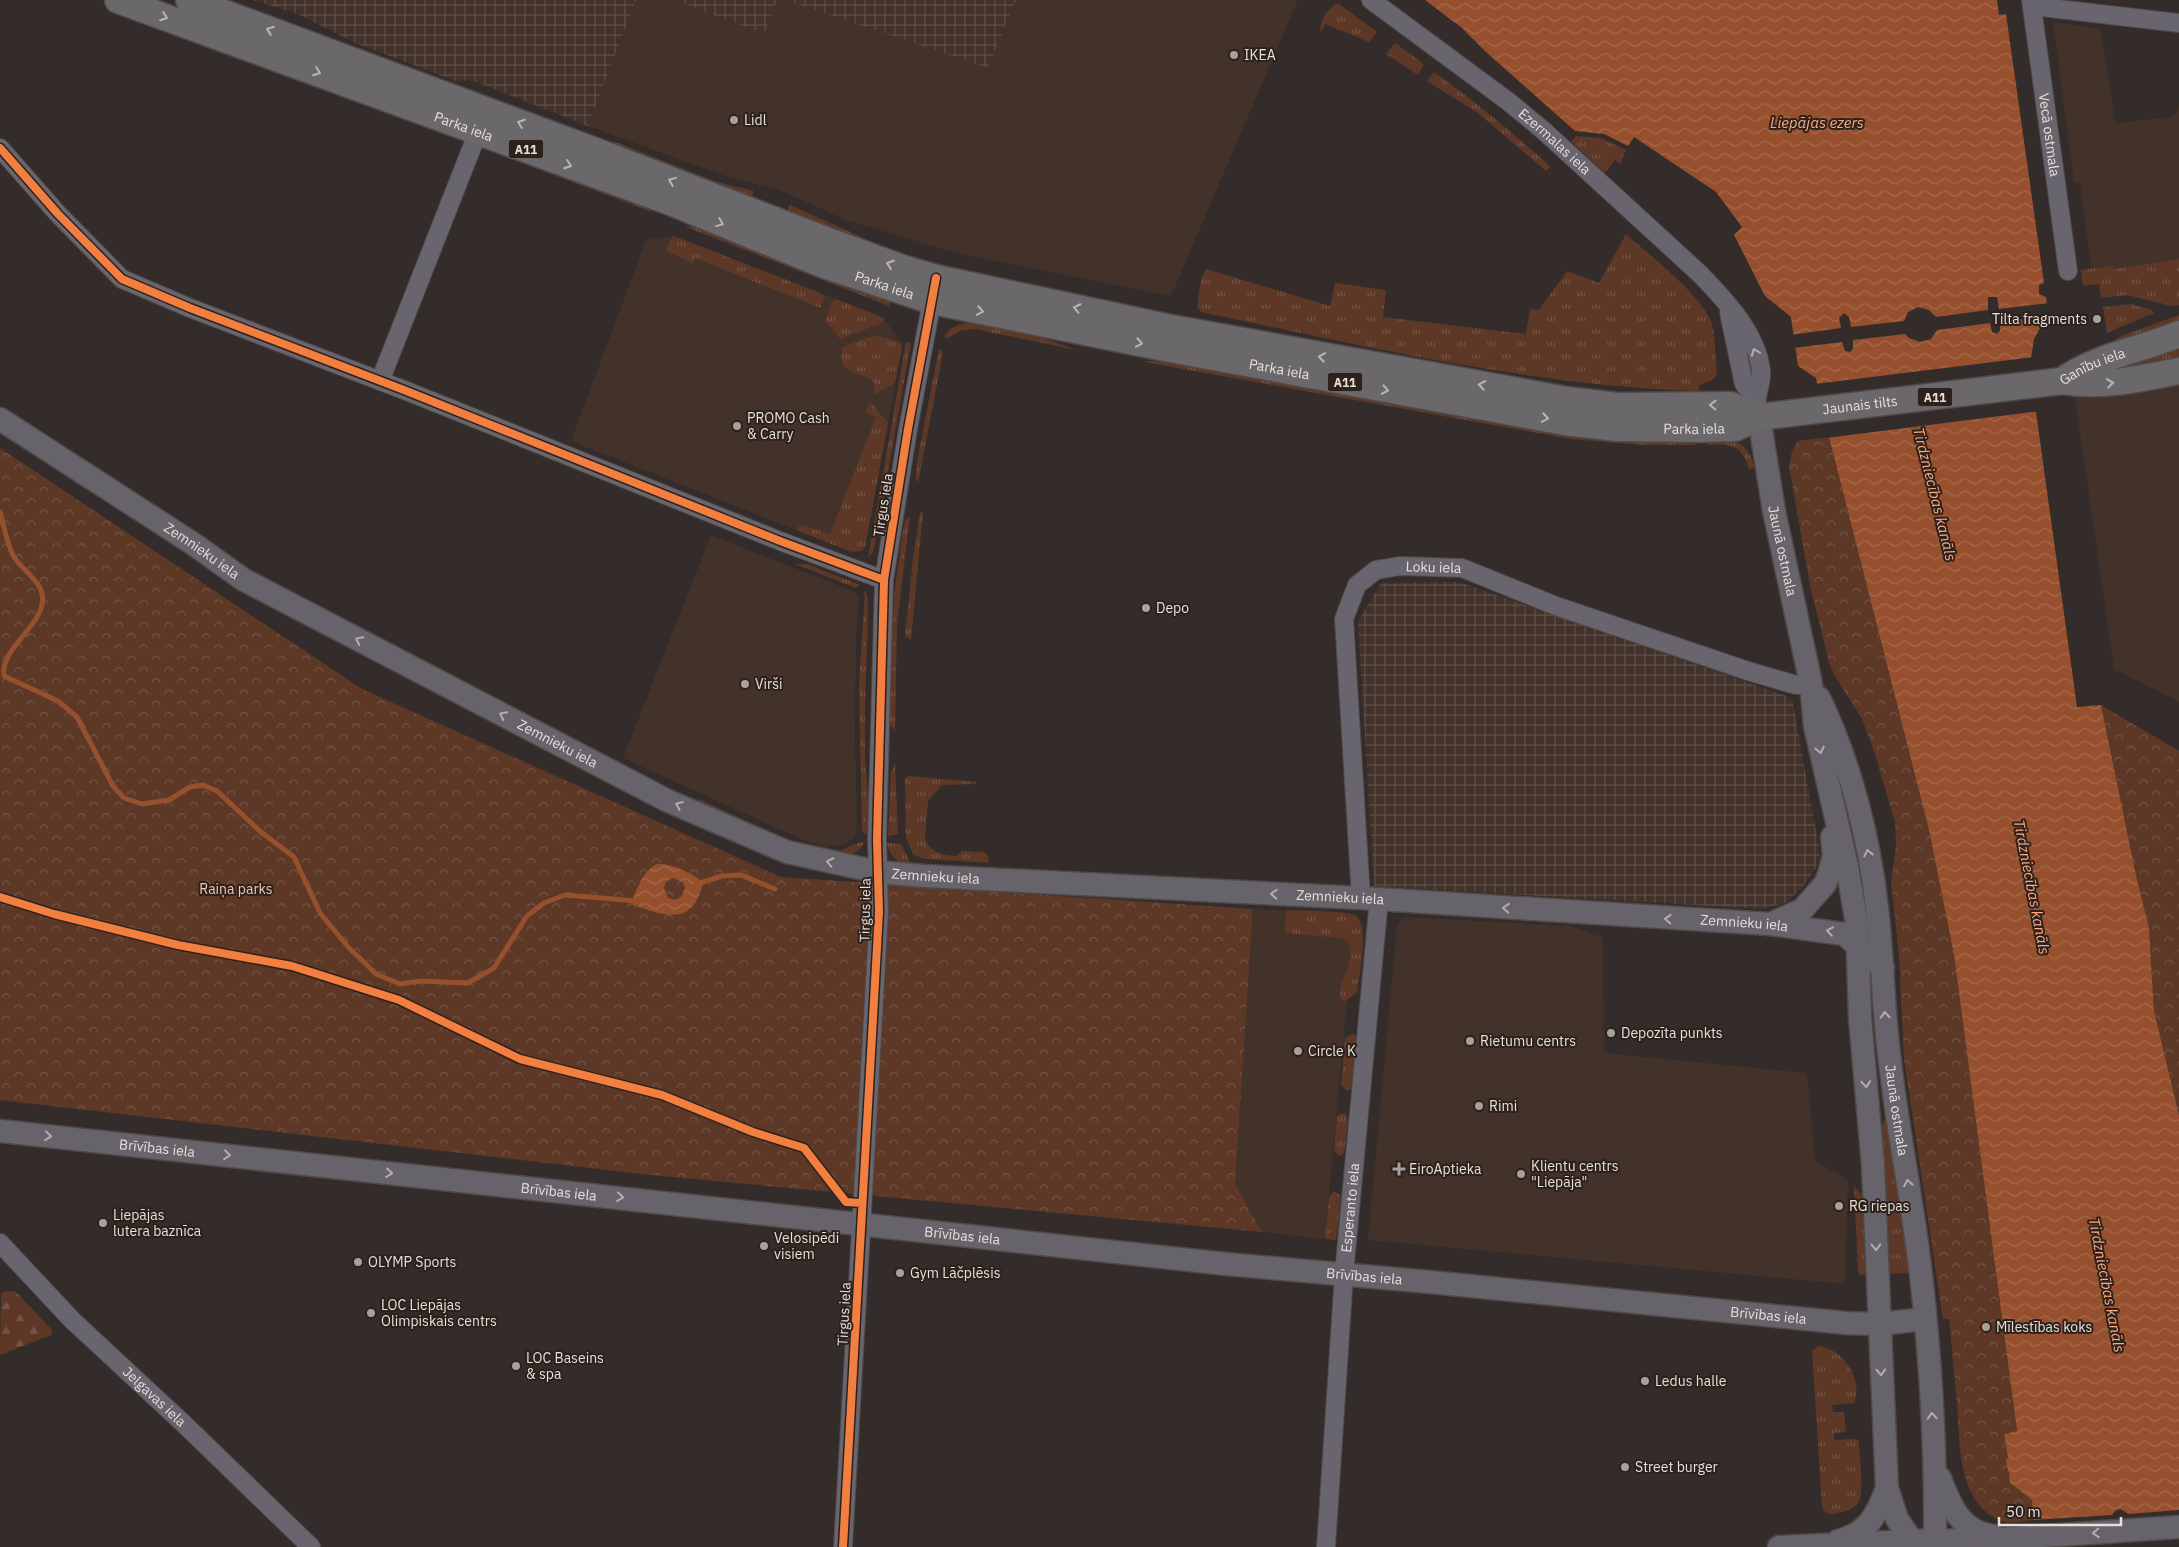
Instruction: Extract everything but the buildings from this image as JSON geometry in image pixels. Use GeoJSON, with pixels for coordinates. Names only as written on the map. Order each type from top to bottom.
{"type":"FeatureCollection","features":[{"type":"Feature","properties":{"kind":"highway","name":"Parka iela"},"geometry":{"type":"LineString","coordinates":[[118,0],[672,204],[824,265],[934,290],[1567,400],[1617,406],[1730,405],[1758,408]]}},
{"type":"Feature","properties":{"kind":"highway","name":"Parka iela"},"geometry":{"type":"LineString","coordinates":[[189,0],[598,152],[905,269],[934,290]]}},
{"type":"Feature","properties":{"kind":"highway","name":"Ganību iela"},"geometry":{"type":"LineString","coordinates":[[2062,381],[2085,367],[2179,334]]}},
{"type":"Feature","properties":{"kind":"highway","name":"Ganību iela"},"geometry":{"type":"LineString","coordinates":[[2062,381],[2083,385],[2104,384],[2179,371]]}},
{"type":"Feature","properties":{"kind":"highway","name":"Jaunais tilts"},"geometry":{"type":"LineString","coordinates":[[1758,408],[1807,413],[2062,381]]}},
{"type":"Feature","properties":{"kind":"main road","name":"Jaunā ostmala"},"geometry":{"type":"LineString","coordinates":[[1758,408],[1774,511],[1811,684],[1815,726],[1847,866],[1858,947],[1860,1018],[1873,1165],[1887,1488],[1897,1519],[1924,1544]]}},
{"type":"Feature","properties":{"kind":"main road","name":"Zemnieku iela"},"geometry":{"type":"LineString","coordinates":[[0,419],[192,543],[244,580],[668,801],[786,852],[878,872],[924,876],[1370,899],[1770,924],[1844,934],[1883,968]]}},
{"type":"Feature","properties":{"kind":"main road","name":"Jaunā ostmala"},"geometry":{"type":"LineString","coordinates":[[1811,684],[1830,720],[1856,804],[1869,857],[1877,906],[1890,1063],[1913,1218],[1924,1319],[1936,1465],[1924,1544]]}},
{"type":"Feature","properties":{"kind":"main road"},"geometry":{"type":"LineString","coordinates":[[1770,924],[1802,910],[1824,884],[1829,874],[1834,855],[1829,793]]}},
{"type":"Feature","properties":{"kind":"main road","name":"Brīvības iela"},"geometry":{"type":"LineString","coordinates":[[0,1131],[1217,1263],[1790,1318],[1879,1324],[1924,1319]]}},
{"type":"Feature","properties":{"kind":"main road"},"geometry":{"type":"LineString","coordinates":[[1936,1465],[1954,1512],[1968,1527],[1983,1535],[2024,1538]]}},
{"type":"Feature","properties":{"kind":"main road"},"geometry":{"type":"LineString","coordinates":[[1820,1544],[1840,1541],[1857,1533],[1871,1522],[1879,1510],[1887,1488]]}},
{"type":"Feature","properties":{"kind":"main road"},"geometry":{"type":"LineString","coordinates":[[1779,1547],[1820,1544],[1924,1544],[2179,1527]]}},
{"type":"Feature","properties":{"kind":"street","name":"Ezermalas iela"},"geometry":{"type":"LineString","coordinates":[[1372,0],[1509,102],[1544,131],[1700,274],[1725,300],[1741,322],[1758,355],[1761,372],[1758,408]]}},
{"type":"Feature","properties":{"kind":"street"},"geometry":{"type":"LineString","coordinates":[[2032,3],[2179,23]]}},
{"type":"Feature","properties":{"kind":"street","name":"Vecā ostmala"},"geometry":{"type":"LineString","coordinates":[[2032,3],[2068,271]]}},
{"type":"Feature","properties":{"kind":"street"},"geometry":{"type":"LineString","coordinates":[[380,381],[478,132]]}},
{"type":"Feature","properties":{"kind":"street"},"geometry":{"type":"LineString","coordinates":[[0,148],[58,214],[122,279],[190,308],[380,381],[780,541],[884,580]]}},
{"type":"Feature","properties":{"kind":"street","name":"Tirgus iela"},"geometry":{"type":"LineString","coordinates":[[843,1547],[879,912],[877,839],[884,580],[908,430],[934,290]]}},
{"type":"Feature","properties":{"kind":"street","name":"Loku iela"},"geometry":{"type":"LineString","coordinates":[[1370,899],[1344,619],[1357,585],[1376,570],[1400,566],[1462,568],[1556,606],[1748,671],[1790,684],[1811,684]]}},
{"type":"Feature","properties":{"kind":"street","name":"Esperanto iela"},"geometry":{"type":"LineString","coordinates":[[1326,1547],[1370,899]]}},
{"type":"Feature","properties":{"kind":"street","name":"Jelgavas iela"},"geometry":{"type":"LineString","coordinates":[[0,1243],[72,1320],[312,1547]]}},
{"type":"Feature","properties":{"kind":"shaded area"},"geometry":{"type":"Polygon","coordinates":[[[253,0],[636,0],[588,126],[471,80],[456,81],[355,43],[298,14],[253,0]]]}},
{"type":"Feature","properties":{"kind":"shaded area"},"geometry":{"type":"Polygon","coordinates":[[[636,0],[675,0],[763,33],[777,0],[785,0],[988,68],[1016,0],[1298,0],[1171,296],[956,253],[846,220],[775,188],[731,178],[588,126],[636,0]]]}},
{"type":"Feature","properties":{"kind":"shaded area"},"geometry":{"type":"Polygon","coordinates":[[[675,0],[777,0],[764,34],[675,0]]]}},
{"type":"Feature","properties":{"kind":"shaded area"},"geometry":{"type":"Polygon","coordinates":[[[785,0],[1016,0],[988,68],[785,0]]]}},
{"type":"Feature","properties":{"kind":"shaded area"},"geometry":{"type":"Polygon","coordinates":[[[2053,22],[2101,29],[2115,123],[2172,117],[2178,110],[2179,100],[2179,259],[2113,269],[2112,266],[2091,269],[2080,182],[2074,183],[2053,22]]]}},
{"type":"Feature","properties":{"kind":"shaded area"},"geometry":{"type":"Polygon","coordinates":[[[674,236],[884,318],[901,343],[902,348],[865,547],[861,551],[852,552],[571,441],[646,240],[674,236]]]}},
{"type":"Feature","properties":{"kind":"shaded area"},"geometry":{"type":"Polygon","coordinates":[[[2179,384],[2179,702],[2114,669],[2075,398],[2179,384]]]}},
{"type":"Feature","properties":{"kind":"shaded area"},"geometry":{"type":"Polygon","coordinates":[[[711,535],[855,592],[859,596],[856,634],[855,736],[857,830],[854,838],[844,844],[825,847],[803,840],[623,758],[711,535]]]}},
{"type":"Feature","properties":{"kind":"shaded area"},"geometry":{"type":"Polygon","coordinates":[[[1459,582],[1792,698],[1820,853],[1816,868],[1802,888],[1785,903],[1762,909],[1374,886],[1358,621],[1381,583],[1459,582]]]}},
{"type":"Feature","properties":{"kind":"shaded area"},"geometry":{"type":"Polygon","coordinates":[[[1253,909],[1343,913],[1353,937],[1325,1239],[1262,1232],[1235,1184],[1253,909]]]}},
{"type":"Feature","properties":{"kind":"shaded area"},"geometry":{"type":"Polygon","coordinates":[[[1404,917],[1571,926],[1603,938],[1604,1053],[1807,1073],[1815,1161],[1848,1180],[1845,1284],[1368,1240],[1397,926],[1404,917]]]}},
{"type":"Feature","properties":{"kind":"green space"},"geometry":{"type":"Polygon","coordinates":[[[1335,4],[1339,4],[1377,32],[1369,42],[1325,24],[1321,33],[1322,21],[1326,13],[1335,4]]]}},
{"type":"Feature","properties":{"kind":"green space"},"geometry":{"type":"Polygon","coordinates":[[[1395,43],[1424,64],[1418,75],[1386,54],[1395,43]]]}},
{"type":"Feature","properties":{"kind":"green space"},"geometry":{"type":"Polygon","coordinates":[[[1434,72],[1508,129],[1550,166],[1546,171],[1478,113],[1427,81],[1434,72]]]}},
{"type":"Feature","properties":{"kind":"green space"},"geometry":{"type":"Polygon","coordinates":[[[1576,136],[1601,138],[1626,150],[1620,164],[1615,160],[1605,173],[1571,142],[1576,136]]]}},
{"type":"Feature","properties":{"kind":"green space"},"geometry":{"type":"Polygon","coordinates":[[[613,141],[717,182],[754,191],[752,196],[711,187],[614,145],[613,141]]]}},
{"type":"Feature","properties":{"kind":"green space"},"geometry":{"type":"Polygon","coordinates":[[[497,151],[648,207],[652,212],[493,152],[497,151]]]}},
{"type":"Feature","properties":{"kind":"green space"},"geometry":{"type":"Polygon","coordinates":[[[790,205],[906,255],[905,260],[828,229],[788,210],[790,205]]]}},
{"type":"Feature","properties":{"kind":"green space"},"geometry":{"type":"Polygon","coordinates":[[[695,226],[891,300],[889,306],[686,227],[695,226]]]}},
{"type":"Feature","properties":{"kind":"green space"},"geometry":{"type":"Polygon","coordinates":[[[1626,234],[1687,289],[1707,313],[1712,324],[1715,342],[1717,375],[1712,380],[1699,385],[1699,391],[1636,388],[1511,373],[1387,351],[1201,312],[1197,307],[1201,279],[1206,269],[1330,306],[1335,283],[1386,290],[1383,317],[1526,334],[1530,309],[1539,310],[1567,271],[1599,283],[1626,234]]]}},
{"type":"Feature","properties":{"kind":"green space"},"geometry":{"type":"Polygon","coordinates":[[[674,236],[820,293],[824,297],[821,308],[695,258],[693,263],[666,251],[674,236]]]}},
{"type":"Feature","properties":{"kind":"green space"},"geometry":{"type":"Polygon","coordinates":[[[2179,259],[2179,305],[2172,306],[2127,295],[2101,298],[2099,284],[2083,286],[2081,270],[2112,266],[2113,269],[2179,259]]]}},
{"type":"Feature","properties":{"kind":"green space"},"geometry":{"type":"Polygon","coordinates":[[[836,299],[884,318],[882,323],[840,339],[825,322],[831,304],[836,299]]]}},
{"type":"Feature","properties":{"kind":"green space"},"geometry":{"type":"Polygon","coordinates":[[[2131,304],[2152,310],[2154,313],[2107,333],[2103,307],[2131,304]]]}},
{"type":"Feature","properties":{"kind":"green space"},"geometry":{"type":"Polygon","coordinates":[[[2179,315],[2179,324],[2093,354],[2121,336],[2179,315]]]}},
{"type":"Feature","properties":{"kind":"green space"},"geometry":{"type":"Polygon","coordinates":[[[968,323],[1033,334],[1076,350],[975,329],[962,330],[948,338],[944,337],[954,327],[968,323]]]}},
{"type":"Feature","properties":{"kind":"green space"},"geometry":{"type":"Polygon","coordinates":[[[879,336],[901,343],[902,347],[895,383],[873,395],[875,388],[873,381],[845,368],[841,360],[842,347],[870,337],[879,336]]]}},
{"type":"Feature","properties":{"kind":"green space"},"geometry":{"type":"Polygon","coordinates":[[[906,342],[911,343],[874,550],[868,558],[906,342]]]}},
{"type":"Feature","properties":{"kind":"green space"},"geometry":{"type":"Polygon","coordinates":[[[2179,343],[2179,362],[2112,369],[2179,343]]]}},
{"type":"Feature","properties":{"kind":"green space"},"geometry":{"type":"Polygon","coordinates":[[[939,348],[943,353],[918,483],[916,467],[939,348]]]}},
{"type":"Feature","properties":{"kind":"green space"},"geometry":{"type":"Polygon","coordinates":[[[1144,362],[1178,362],[1695,440],[1695,445],[1644,445],[1571,439],[1144,362]]]}},
{"type":"Feature","properties":{"kind":"green space"},"geometry":{"type":"Polygon","coordinates":[[[870,402],[888,423],[865,547],[861,551],[852,552],[796,530],[799,526],[803,525],[830,534],[876,417],[865,412],[870,402]]]}},
{"type":"Feature","properties":{"kind":"green space"},"geometry":{"type":"Polygon","coordinates":[[[1829,437],[1929,830],[1954,955],[2017,1431],[2004,1434],[2010,1483],[2032,1500],[2034,1520],[2007,1522],[1999,1520],[1985,1511],[1975,1499],[1963,1469],[1949,1319],[1943,1319],[1904,1059],[1899,955],[1891,883],[1896,844],[1895,823],[1876,757],[1862,719],[1829,663],[1810,585],[1789,466],[1792,451],[1798,441],[1829,437]]]}},
{"type":"Feature","properties":{"kind":"green space"},"geometry":{"type":"Polygon","coordinates":[[[1707,440],[1725,440],[1738,443],[1748,451],[1755,468],[1749,469],[1743,455],[1734,447],[1707,445],[1707,440]]]}},
{"type":"Feature","properties":{"kind":"green space","name":"Raiņa parks"},"geometry":{"type":"Polygon","coordinates":[[[0,448],[362,689],[781,877],[1253,909],[1235,1184],[1262,1232],[650,1175],[0,1100],[0,448]]]}},
{"type":"Feature","properties":{"kind":"green space"},"geometry":{"type":"Polygon","coordinates":[[[920,512],[923,512],[911,640],[905,636],[920,512]]]}},
{"type":"Feature","properties":{"kind":"green space"},"geometry":{"type":"Polygon","coordinates":[[[910,516],[897,624],[895,732],[889,722],[890,661],[895,588],[905,521],[910,516]]]}},
{"type":"Feature","properties":{"kind":"green space"},"geometry":{"type":"Polygon","coordinates":[[[795,564],[807,564],[860,585],[856,588],[795,564]]]}},
{"type":"Feature","properties":{"kind":"green space"},"geometry":{"type":"Polygon","coordinates":[[[865,590],[868,598],[865,732],[869,813],[867,834],[864,834],[862,830],[859,685],[865,590]]]}},
{"type":"Feature","properties":{"kind":"green space"},"geometry":{"type":"Polygon","coordinates":[[[2101,705],[2179,751],[2179,1115],[2154,1011],[2149,928],[2137,880],[2101,705]]]}},
{"type":"Feature","properties":{"kind":"green space"},"geometry":{"type":"Polygon","coordinates":[[[895,763],[898,834],[888,836],[891,772],[895,763]]]}},
{"type":"Feature","properties":{"kind":"green space"},"geometry":{"type":"Polygon","coordinates":[[[909,776],[976,782],[976,784],[942,785],[928,801],[925,838],[933,850],[946,855],[956,856],[962,851],[984,852],[989,857],[988,863],[926,859],[913,855],[906,837],[905,779],[909,776]]]}},
{"type":"Feature","properties":{"kind":"green space"},"geometry":{"type":"Polygon","coordinates":[[[699,799],[779,836],[823,852],[834,853],[860,842],[865,842],[862,847],[849,855],[828,855],[759,830],[701,804],[699,799]]]}},
{"type":"Feature","properties":{"kind":"green space"},"geometry":{"type":"Polygon","coordinates":[[[887,843],[901,844],[910,862],[920,865],[899,861],[891,854],[887,843]]]}},
{"type":"Feature","properties":{"kind":"green space"},"geometry":{"type":"Polygon","coordinates":[[[1286,910],[1351,914],[1356,916],[1360,922],[1363,941],[1357,992],[1346,1001],[1341,999],[1340,991],[1350,959],[1348,942],[1341,938],[1285,933],[1286,910]]]}},
{"type":"Feature","properties":{"kind":"green space"},"geometry":{"type":"Polygon","coordinates":[[[1352,1034],[1355,1035],[1357,1040],[1352,1086],[1350,1090],[1346,1090],[1341,1085],[1345,1038],[1352,1034]]]}},
{"type":"Feature","properties":{"kind":"green space"},"geometry":{"type":"Polygon","coordinates":[[[1342,1113],[1346,1114],[1348,1120],[1344,1153],[1340,1156],[1334,1150],[1337,1116],[1342,1113]]]}},
{"type":"Feature","properties":{"kind":"green space"},"geometry":{"type":"Polygon","coordinates":[[[1885,1120],[1887,1121],[1909,1258],[1908,1273],[1886,1274],[1880,1127],[1885,1120]]]}},
{"type":"Feature","properties":{"kind":"green space"},"geometry":{"type":"Polygon","coordinates":[[[1854,1186],[1863,1197],[1866,1275],[1860,1275],[1858,1271],[1854,1186]]]}},
{"type":"Feature","properties":{"kind":"green space"},"geometry":{"type":"Polygon","coordinates":[[[1334,1191],[1341,1196],[1336,1240],[1325,1239],[1329,1197],[1334,1191]]]}},
{"type":"Feature","properties":{"kind":"green space"},"geometry":{"type":"Polygon","coordinates":[[[7,1291],[15,1291],[52,1330],[51,1335],[0,1355],[1,1294],[7,1291]]]}},
{"type":"Feature","properties":{"kind":"green space"},"geometry":{"type":"Polygon","coordinates":[[[1818,1346],[1836,1352],[1843,1359],[1854,1375],[1856,1384],[1854,1403],[1832,1405],[1833,1412],[1844,1412],[1846,1432],[1834,1433],[1834,1440],[1856,1439],[1859,1441],[1860,1498],[1852,1509],[1832,1514],[1828,1514],[1822,1507],[1812,1351],[1818,1346]]]}},
{"type":"Feature","properties":{"kind":"water"},"geometry":{"type":"Polygon","coordinates":[[[1425,0],[1997,0],[1999,15],[2006,14],[2044,283],[2039,285],[2039,294],[2046,297],[2049,320],[2040,328],[2034,339],[2031,358],[2036,412],[2077,707],[2101,705],[2137,880],[2149,928],[2154,1011],[2179,1115],[2179,1547],[2035,1547],[2032,1500],[2010,1483],[2004,1434],[2017,1431],[1954,955],[1929,830],[1829,437],[1816,378],[1798,366],[1791,317],[1765,296],[1734,235],[1742,227],[1716,192],[1634,137],[1628,146],[1604,134],[1575,131],[1486,52],[1462,28],[1425,0]]]}},
{"type":"Feature","properties":{"kind":"water"},"geometry":{"type":"Polygon","coordinates":[[[657,864],[663,864],[676,867],[703,882],[699,896],[693,906],[686,912],[668,915],[634,905],[632,900],[639,885],[644,875],[657,864]],[[673,878],[666,882],[664,888],[668,898],[675,900],[681,897],[685,888],[683,882],[673,878]]]}},
{"type":"Feature","properties":{"kind":"pier"},"geometry":{"type":"Polygon","coordinates":[[[1988,297],[1997,297],[1999,309],[2049,303],[2051,316],[2000,322],[2000,331],[1997,334],[1992,332],[1990,323],[1937,330],[1931,339],[1920,342],[1909,338],[1905,334],[1853,340],[1853,349],[1850,352],[1845,351],[1842,342],[1793,348],[1790,335],[1841,328],[1839,318],[1844,313],[1849,317],[1851,327],[1904,321],[1908,312],[1918,307],[1929,310],[1936,317],[1988,310],[1988,297]]]}},
{"type":"Feature","properties":{"kind":"pier"},"geometry":{"type":"Polygon","coordinates":[[[2034,357],[2039,411],[1826,438],[1815,384],[2034,357]]]}},
{"type":"Feature","properties":{"kind":"pier"},"geometry":{"type":"Polygon","coordinates":[[[2120,1509],[2129,1514],[2179,1510],[2179,1547],[2033,1547],[2031,1520],[2112,1515],[2116,1510],[2120,1509]]]}},
{"type":"Feature","properties":{"kind":"waterway"},"geometry":{"type":"LineString","coordinates":[[0,512],[14,557],[38,584],[43,597],[39,614],[8,658],[4,667],[4,676],[58,701],[77,717],[113,786],[124,798],[142,804],[169,800],[190,787],[203,785],[217,791],[261,832],[294,857],[320,913],[349,948],[376,974],[400,984],[421,981],[468,983],[494,968],[527,916],[544,903],[565,895],[637,901]]}},
{"type":"Feature","properties":{"kind":"waterway"},"geometry":{"type":"LineString","coordinates":[[697,884],[722,876],[741,875],[775,889]]}},
{"type":"Feature","properties":{"kind":"tram line"},"geometry":{"type":"LineString","coordinates":[[1967,1547],[2179,1533]]}},
{"type":"Feature","properties":{"kind":"cycle path"},"geometry":{"type":"LineString","coordinates":[[0,148],[58,214],[122,279],[190,308],[404,390],[780,541],[884,580]]}},
{"type":"Feature","properties":{"kind":"cycle path"},"geometry":{"type":"LineString","coordinates":[[843,1547],[879,912],[877,839],[884,580],[908,429],[936,278]]}},
{"type":"Feature","properties":{"kind":"cycle path"},"geometry":{"type":"LineString","coordinates":[[0,897],[54,914],[178,945],[292,966],[399,1000],[520,1059],[662,1095],[753,1132],[804,1148],[846,1202],[862,1203]]}},
{"type":"Feature","properties":{"kind":"place","name":"IKEA"},"geometry":{"type":"Point","coordinates":[1234,55]}},
{"type":"Feature","properties":{"kind":"place","name":"Lidl"},"geometry":{"type":"Point","coordinates":[734,120]}},
{"type":"Feature","properties":{"kind":"place","name":"Tilta fragments"},"geometry":{"type":"Point","coordinates":[2097,319]}},
{"type":"Feature","properties":{"kind":"place","name":"PROMO Cash & Carry"},"geometry":{"type":"Point","coordinates":[737,426]}},
{"type":"Feature","properties":{"kind":"place","name":"Depo"},"geometry":{"type":"Point","coordinates":[1146,608]}},
{"type":"Feature","properties":{"kind":"place","name":"Virši"},"geometry":{"type":"Point","coordinates":[745,684]}},
{"type":"Feature","properties":{"kind":"place","name":"Depozīta punkts"},"geometry":{"type":"Point","coordinates":[1611,1033]}},
{"type":"Feature","properties":{"kind":"place","name":"Rietumu centrs"},"geometry":{"type":"Point","coordinates":[1470,1041]}},
{"type":"Feature","properties":{"kind":"place","name":"Circle K"},"geometry":{"type":"Point","coordinates":[1298,1051]}},
{"type":"Feature","properties":{"kind":"place","name":"Rimi"},"geometry":{"type":"Point","coordinates":[1479,1106]}},
{"type":"Feature","properties":{"kind":"place","name":"EiroAptieka"},"geometry":{"type":"Point","coordinates":[1399,1169]}},
{"type":"Feature","properties":{"kind":"place","name":"Klientu centrs \"Liepāja\""},"geometry":{"type":"Point","coordinates":[1521,1174]}},
{"type":"Feature","properties":{"kind":"place","name":"RG riepas"},"geometry":{"type":"Point","coordinates":[1839,1206]}},
{"type":"Feature","properties":{"kind":"place","name":"Liepājas lutera baznīca"},"geometry":{"type":"Point","coordinates":[103,1223]}},
{"type":"Feature","properties":{"kind":"place","name":"Velosipēdi visiem"},"geometry":{"type":"Point","coordinates":[764,1246]}},
{"type":"Feature","properties":{"kind":"place","name":"OLYMP Sports"},"geometry":{"type":"Point","coordinates":[358,1262]}},
{"type":"Feature","properties":{"kind":"place","name":"Gym Lāčplēsis"},"geometry":{"type":"Point","coordinates":[900,1273]}},
{"type":"Feature","properties":{"kind":"place","name":"LOC Liepājas Olimpiskais centrs"},"geometry":{"type":"Point","coordinates":[371,1313]}},
{"type":"Feature","properties":{"kind":"place","name":"Mīlestības koks"},"geometry":{"type":"Point","coordinates":[1986,1327]}},
{"type":"Feature","properties":{"kind":"place","name":"LOC Baseins & spa"},"geometry":{"type":"Point","coordinates":[516,1366]}},
{"type":"Feature","properties":{"kind":"place","name":"Ledus halle"},"geometry":{"type":"Point","coordinates":[1645,1381]}},
{"type":"Feature","properties":{"kind":"place","name":"Street burger"},"geometry":{"type":"Point","coordinates":[1625,1467]}},
{"type":"Feature","properties":{"kind":"water label","name":"Liepājas ezers"},"geometry":{"type":"Point","coordinates":[1817,122]}},
{"type":"Feature","properties":{"kind":"water label","name":"Tirdzniecības kanāls"},"geometry":{"type":"Point","coordinates":[1935,494]}},
{"type":"Feature","properties":{"kind":"water label","name":"Tirdzniecības kanāls"},"geometry":{"type":"Point","coordinates":[2032,887]}},
{"type":"Feature","properties":{"kind":"water label","name":"Tirdzniecības kanāls"},"geometry":{"type":"Point","coordinates":[2107,1285]}}]}
